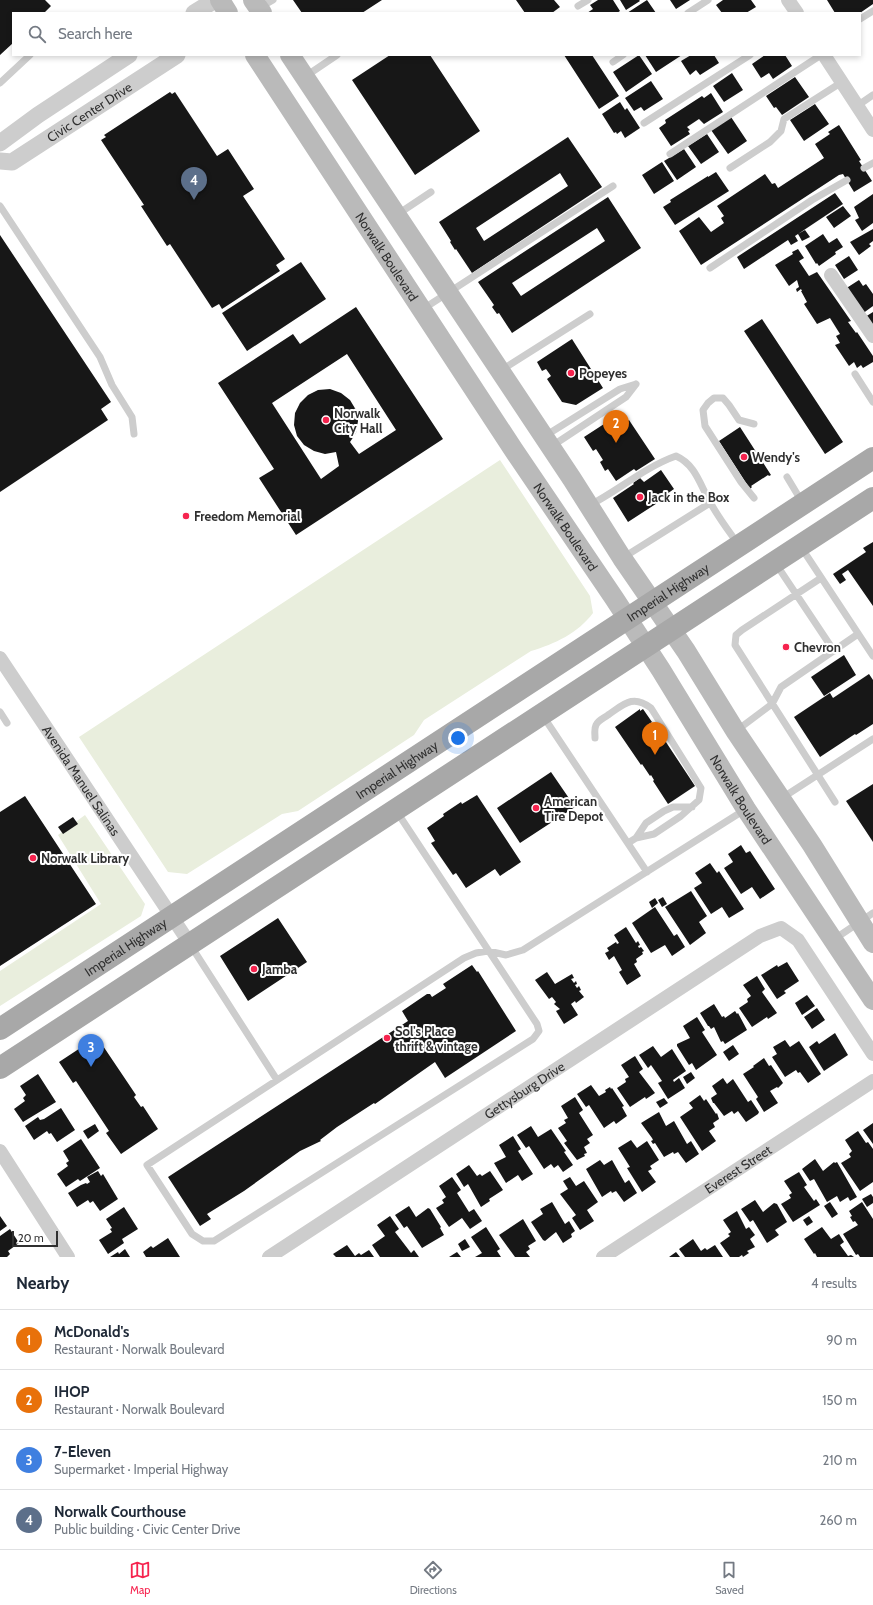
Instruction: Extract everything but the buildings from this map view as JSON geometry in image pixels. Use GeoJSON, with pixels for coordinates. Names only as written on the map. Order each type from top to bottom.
{"type":"FeatureCollection","features":[{"type":"Feature","properties":{"kind":"main road"},"geometry":{"type":"LineString","coordinates":[[220,0],[227,12]]}},
{"type":"Feature","properties":{"kind":"main road","name":"Norwalk Boulevard"},"geometry":{"type":"LineString","coordinates":[[256,56],[378,240],[422,310],[559,518],[614,598],[746,809],[873,1000]]}},
{"type":"Feature","properties":{"kind":"main road"},"geometry":{"type":"LineString","coordinates":[[291,56],[449,293],[622,558],[688,654],[736,732],[780,799],[866,918],[873,943]]}},
{"type":"Feature","properties":{"kind":"main road","name":"Imperial Highway"},"geometry":{"type":"LineString","coordinates":[[0,1029],[873,458]]}},
{"type":"Feature","properties":{"kind":"main road"},"geometry":{"type":"LineString","coordinates":[[0,1068],[873,498]]}},
{"type":"Feature","properties":{"kind":"street"},"geometry":{"type":"LineString","coordinates":[[196,12],[215,0]]}},
{"type":"Feature","properties":{"kind":"street"},"geometry":{"type":"LineString","coordinates":[[788,0],[796,12]]}},
{"type":"Feature","properties":{"kind":"street","name":"Civic Center Drive"},"geometry":{"type":"LineString","coordinates":[[0,161],[12,162],[175,56]]}},
{"type":"Feature","properties":{"kind":"street"},"geometry":{"type":"LineString","coordinates":[[825,56],[873,130]]}},
{"type":"Feature","properties":{"kind":"street","name":"Civic Center Drive"},"geometry":{"type":"LineString","coordinates":[[0,143],[121,57]]}},
{"type":"Feature","properties":{"kind":"street"},"geometry":{"type":"LineString","coordinates":[[831,275],[873,336]]}},
{"type":"Feature","properties":{"kind":"street","name":"Avenida Manuel Salinas"},"geometry":{"type":"LineString","coordinates":[[0,658],[190,944]]}},
{"type":"Feature","properties":{"kind":"street","name":"Gettysburg Drive"},"geometry":{"type":"LineString","coordinates":[[269,1257],[760,936],[781,928],[798,940],[873,1054]]}},
{"type":"Feature","properties":{"kind":"street","name":"Everest Street"},"geometry":{"type":"LineString","coordinates":[[603,1257],[873,1081]]}},
{"type":"Feature","properties":{"kind":"street"},"geometry":{"type":"LineString","coordinates":[[0,1152],[68,1257]]}},
{"type":"Feature","properties":{"kind":"lane"},"geometry":{"type":"LineString","coordinates":[[578,6],[588,0]]}},
{"type":"Feature","properties":{"kind":"lane"},"geometry":{"type":"LineString","coordinates":[[690,12],[708,0]]}},
{"type":"Feature","properties":{"kind":"lane"},"geometry":{"type":"LineString","coordinates":[[861,18],[873,11]]}},
{"type":"Feature","properties":{"kind":"lane"},"geometry":{"type":"LineString","coordinates":[[0,83],[29,56]]}},
{"type":"Feature","properties":{"kind":"lane"},"geometry":{"type":"LineString","coordinates":[[304,77],[336,56]]}},
{"type":"Feature","properties":{"kind":"lane"},"geometry":{"type":"LineString","coordinates":[[613,62],[622,56]]}},
{"type":"Feature","properties":{"kind":"lane"},"geometry":{"type":"LineString","coordinates":[[644,123],[748,56]]}},
{"type":"Feature","properties":{"kind":"lane"},"geometry":{"type":"LineString","coordinates":[[670,154],[819,56]]}},
{"type":"Feature","properties":{"kind":"lane"},"geometry":{"type":"LineString","coordinates":[[730,168],[770,142],[781,131],[784,119],[842,82]]}},
{"type":"Feature","properties":{"kind":"lane"},"geometry":{"type":"LineString","coordinates":[[857,106],[873,95]]}},
{"type":"Feature","properties":{"kind":"lane"},"geometry":{"type":"LineString","coordinates":[[864,168],[873,163]]}},
{"type":"Feature","properties":{"kind":"lane"},"geometry":{"type":"LineString","coordinates":[[710,268],[812,200],[847,180]]}},
{"type":"Feature","properties":{"kind":"lane"},"geometry":{"type":"LineString","coordinates":[[422,310],[612,186]]}},
{"type":"Feature","properties":{"kind":"lane"},"geometry":{"type":"LineString","coordinates":[[396,215],[431,192]]}},
{"type":"Feature","properties":{"kind":"lane"},"geometry":{"type":"LineString","coordinates":[[0,206],[100,357],[112,385],[132,417],[134,434]]}},
{"type":"Feature","properties":{"kind":"lane"},"geometry":{"type":"LineString","coordinates":[[500,371],[590,314]]}},
{"type":"Feature","properties":{"kind":"lane"},"geometry":{"type":"LineString","coordinates":[[855,374],[873,402]]}},
{"type":"Feature","properties":{"kind":"lane"},"geometry":{"type":"LineString","coordinates":[[636,384],[626,398],[547,442],[620,389],[636,384]]}},
{"type":"Feature","properties":{"kind":"lane"},"geometry":{"type":"LineString","coordinates":[[754,424],[739,420],[723,398],[714,398],[708,403],[704,410],[705,426],[741,482],[754,498]]}},
{"type":"Feature","properties":{"kind":"lane"},"geometry":{"type":"LineString","coordinates":[[589,506],[610,495],[662,461],[676,456],[686,461],[698,478],[710,503],[739,545]]}},
{"type":"Feature","properties":{"kind":"lane"},"geometry":{"type":"LineString","coordinates":[[787,477],[803,504]]}},
{"type":"Feature","properties":{"kind":"lane"},"geometry":{"type":"LineString","coordinates":[[622,558],[710,503]]}},
{"type":"Feature","properties":{"kind":"lane"},"geometry":{"type":"LineString","coordinates":[[799,546],[873,656]]}},
{"type":"Feature","properties":{"kind":"lane"},"geometry":{"type":"LineString","coordinates":[[775,562],[834,651]]}},
{"type":"Feature","properties":{"kind":"lane"},"geometry":{"type":"LineString","coordinates":[[821,578],[736,635],[735,645],[817,776],[835,802]]}},
{"type":"Feature","properties":{"kind":"lane"},"geometry":{"type":"LineString","coordinates":[[736,732],[772,704],[781,686],[858,634]]}},
{"type":"Feature","properties":{"kind":"lane"},"geometry":{"type":"LineString","coordinates":[[595,738],[595,729],[598,722],[627,702],[635,701],[646,704],[651,708],[701,788],[699,800],[681,816],[654,834],[636,838],[628,843]]}},
{"type":"Feature","properties":{"kind":"lane"},"geometry":{"type":"LineString","coordinates":[[0,712],[7,723]]}},
{"type":"Feature","properties":{"kind":"lane"},"geometry":{"type":"LineString","coordinates":[[542,714],[647,872]]}},
{"type":"Feature","properties":{"kind":"lane"},"geometry":{"type":"LineString","coordinates":[[780,799],[873,739]]}},
{"type":"Feature","properties":{"kind":"lane"},"geometry":{"type":"LineString","coordinates":[[636,838],[646,823],[664,811],[673,807],[692,807]]}},
{"type":"Feature","properties":{"kind":"lane"},"geometry":{"type":"LineString","coordinates":[[396,809],[488,951],[537,1024],[539,1031],[533,1039],[214,1241],[203,1241],[192,1234],[148,1165],[464,958],[476,953],[488,951],[506,955],[524,950],[746,809]]}},
{"type":"Feature","properties":{"kind":"lane"},"geometry":{"type":"LineString","coordinates":[[833,940],[866,918]]}},
{"type":"Feature","properties":{"kind":"lane"},"geometry":{"type":"LineString","coordinates":[[190,944],[277,1080]]}},
{"type":"Feature","properties":{"kind":"green space"},"geometry":{"type":"Polygon","coordinates":[[[500,460],[590,596],[593,613],[573,632],[549,645],[531,651],[424,720],[414,735],[298,811],[282,814],[187,874],[168,872],[79,737],[500,460]]]}},
{"type":"Feature","properties":{"kind":"green space"},"geometry":{"type":"Polygon","coordinates":[[[85,815],[145,904],[141,916],[0,1006],[0,971],[101,904],[58,835],[85,815]]]}},
{"type":"Feature","properties":{"kind":"place","name":"Norwalk Courthouse"},"geometry":{"type":"Point","coordinates":[194,200]}},
{"type":"Feature","properties":{"kind":"place","name":"Popeyes"},"geometry":{"type":"Point","coordinates":[571,373]}},
{"type":"Feature","properties":{"kind":"place","name":"Norwalk City Hall"},"geometry":{"type":"Point","coordinates":[326,420]}},
{"type":"Feature","properties":{"kind":"place","name":"IHOP"},"geometry":{"type":"Point","coordinates":[616,443]}},
{"type":"Feature","properties":{"kind":"place","name":"Wendy's"},"geometry":{"type":"Point","coordinates":[744,457]}},
{"type":"Feature","properties":{"kind":"place","name":"Jack in the Box"},"geometry":{"type":"Point","coordinates":[640,497]}},
{"type":"Feature","properties":{"kind":"place","name":"Freedom Memorial"},"geometry":{"type":"Point","coordinates":[186,516]}},
{"type":"Feature","properties":{"kind":"place","name":"Chevron"},"geometry":{"type":"Point","coordinates":[786,647]}},
{"type":"Feature","properties":{"kind":"place","name":"McDonald's"},"geometry":{"type":"Point","coordinates":[655,755]}},
{"type":"Feature","properties":{"kind":"place","name":"American Tire Depot"},"geometry":{"type":"Point","coordinates":[536,808]}},
{"type":"Feature","properties":{"kind":"place","name":"Norwalk Library"},"geometry":{"type":"Point","coordinates":[33,858]}},
{"type":"Feature","properties":{"kind":"place","name":"Jamba"},"geometry":{"type":"Point","coordinates":[254,969]}},
{"type":"Feature","properties":{"kind":"place","name":"Sol's Place thrift & vintage"},"geometry":{"type":"Point","coordinates":[387,1038]}},
{"type":"Feature","properties":{"kind":"place","name":"7-Eleven"},"geometry":{"type":"Point","coordinates":[91,1067]}}]}
